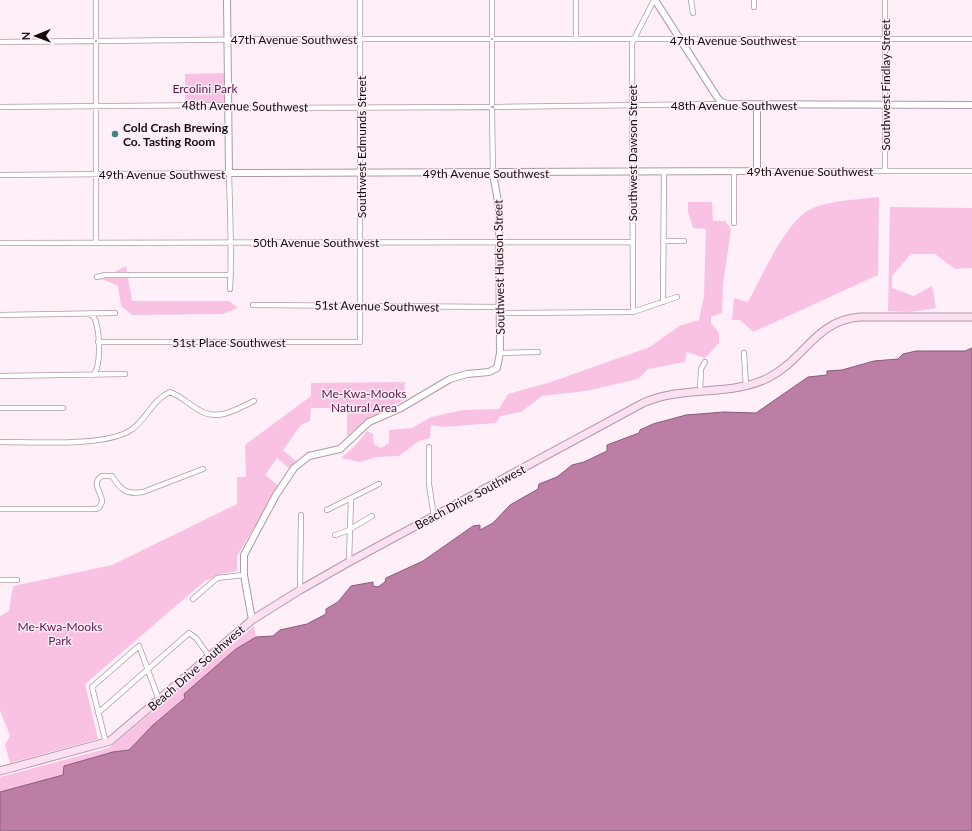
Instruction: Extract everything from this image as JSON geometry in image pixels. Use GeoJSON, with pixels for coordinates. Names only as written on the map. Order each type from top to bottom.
{"type":"FeatureCollection","features":[{"type":"Feature","properties":{"kind":"main road","name":"Beach Drive Southwest"},"geometry":{"type":"LineString","coordinates":[[0,771],[106,743],[115,738],[252,620],[349,562],[647,402],[667,395],[746,386],[770,377],[795,360],[822,331],[843,320],[860,317],[972,317]]}},
{"type":"Feature","properties":{"kind":"street"},"geometry":{"type":"LineString","coordinates":[[96,0],[96,243]]}},
{"type":"Feature","properties":{"kind":"street"},"geometry":{"type":"LineString","coordinates":[[227,0],[230,289]]}},
{"type":"Feature","properties":{"kind":"street","name":"Southwest Edmunds Street"},"geometry":{"type":"LineString","coordinates":[[360,0],[360,342]]}},
{"type":"Feature","properties":{"kind":"street","name":"Southwest Hudson Street"},"geometry":{"type":"LineString","coordinates":[[492,0],[493,174],[499,199],[500,353]]}},
{"type":"Feature","properties":{"kind":"street"},"geometry":{"type":"LineString","coordinates":[[576,0],[576,39]]}},
{"type":"Feature","properties":{"kind":"street"},"geometry":{"type":"LineString","coordinates":[[655,0],[717,97],[721,102],[728,104]]}},
{"type":"Feature","properties":{"kind":"street","name":"Southwest Dawson Street"},"geometry":{"type":"LineString","coordinates":[[633,312],[632,40],[655,0]]}},
{"type":"Feature","properties":{"kind":"street"},"geometry":{"type":"LineString","coordinates":[[691,0],[693,13]]}},
{"type":"Feature","properties":{"kind":"street"},"geometry":{"type":"LineString","coordinates":[[754,0],[754,7]]}},
{"type":"Feature","properties":{"kind":"street","name":"Southwest Findlay Street"},"geometry":{"type":"LineString","coordinates":[[885,0],[885,171]]}},
{"type":"Feature","properties":{"kind":"street","name":"47th Avenue Southwest"},"geometry":{"type":"LineString","coordinates":[[0,42],[228,39],[972,39]]}},
{"type":"Feature","properties":{"kind":"street","name":"48th Avenue Southwest"},"geometry":{"type":"LineString","coordinates":[[0,107],[492,107],[728,104],[972,105]]}},
{"type":"Feature","properties":{"kind":"street"},"geometry":{"type":"LineString","coordinates":[[756,171],[757,105]]}},
{"type":"Feature","properties":{"kind":"street","name":"49th Avenue Southwest"},"geometry":{"type":"LineString","coordinates":[[0,175],[972,171]]}},
{"type":"Feature","properties":{"kind":"street"},"geometry":{"type":"LineString","coordinates":[[663,302],[664,172]]}},
{"type":"Feature","properties":{"kind":"street"},"geometry":{"type":"LineString","coordinates":[[734,172],[734,223]]}},
{"type":"Feature","properties":{"kind":"street"},"geometry":{"type":"LineString","coordinates":[[663,241],[684,241]]}},
{"type":"Feature","properties":{"kind":"street","name":"50th Avenue Southwest"},"geometry":{"type":"LineString","coordinates":[[0,243],[632,242]]}},
{"type":"Feature","properties":{"kind":"street"},"geometry":{"type":"LineString","coordinates":[[97,277],[105,275],[231,275]]}},
{"type":"Feature","properties":{"kind":"street","name":"51st Avenue Southwest"},"geometry":{"type":"LineString","coordinates":[[253,305],[633,312],[676,297]]}},
{"type":"Feature","properties":{"kind":"street"},"geometry":{"type":"LineString","coordinates":[[88,313],[93,316],[97,325],[98,367],[93,375]]}},
{"type":"Feature","properties":{"kind":"street"},"geometry":{"type":"LineString","coordinates":[[0,314],[116,313]]}},
{"type":"Feature","properties":{"kind":"street","name":"51st Place Southwest"},"geometry":{"type":"LineString","coordinates":[[98,342],[360,342]]}},
{"type":"Feature","properties":{"kind":"street"},"geometry":{"type":"LineString","coordinates":[[252,620],[244,575],[244,555],[282,485],[299,464],[309,456],[340,449],[373,419],[401,408],[450,379],[467,374],[495,370],[499,364],[500,353],[538,352]]}},
{"type":"Feature","properties":{"kind":"street"},"geometry":{"type":"LineString","coordinates":[[744,353],[746,386]]}},
{"type":"Feature","properties":{"kind":"street"},"geometry":{"type":"LineString","coordinates":[[700,391],[701,369],[705,362]]}},
{"type":"Feature","properties":{"kind":"street"},"geometry":{"type":"LineString","coordinates":[[0,376],[125,374]]}},
{"type":"Feature","properties":{"kind":"street"},"geometry":{"type":"LineString","coordinates":[[0,442],[93,441],[118,437],[132,430],[160,396],[170,392],[179,395],[199,411],[216,416],[228,414],[254,401]]}},
{"type":"Feature","properties":{"kind":"street"},"geometry":{"type":"LineString","coordinates":[[0,408],[63,408]]}},
{"type":"Feature","properties":{"kind":"street"},"geometry":{"type":"LineString","coordinates":[[429,447],[429,484],[434,516]]}},
{"type":"Feature","properties":{"kind":"street"},"geometry":{"type":"LineString","coordinates":[[0,509],[95,509],[99,508],[102,502],[96,486],[96,482],[102,476],[110,475],[122,490],[126,493],[134,494],[204,469]]}},
{"type":"Feature","properties":{"kind":"street"},"geometry":{"type":"LineString","coordinates":[[327,510],[378,484]]}},
{"type":"Feature","properties":{"kind":"street"},"geometry":{"type":"LineString","coordinates":[[349,562],[351,499]]}},
{"type":"Feature","properties":{"kind":"street"},"geometry":{"type":"LineString","coordinates":[[300,590],[301,515]]}},
{"type":"Feature","properties":{"kind":"street"},"geometry":{"type":"LineString","coordinates":[[335,535],[372,516]]}},
{"type":"Feature","properties":{"kind":"street"},"geometry":{"type":"LineString","coordinates":[[194,599],[218,578],[244,575]]}},
{"type":"Feature","properties":{"kind":"street"},"geometry":{"type":"LineString","coordinates":[[0,580],[17,580]]}},
{"type":"Feature","properties":{"kind":"street"},"geometry":{"type":"LineString","coordinates":[[98,713],[190,633],[196,638],[209,656]]}},
{"type":"Feature","properties":{"kind":"street"},"geometry":{"type":"LineString","coordinates":[[106,743],[92,687],[139,646],[158,700]]}},
{"type":"Feature","properties":{"kind":"green space","name":"Ercolini Park"},"geometry":{"type":"Polygon","coordinates":[[[225,73],[226,102],[185,103],[185,74],[225,73]]]}},
{"type":"Feature","properties":{"kind":"green space"},"geometry":{"type":"Polygon","coordinates":[[[879,197],[878,275],[753,332],[740,320],[732,320],[734,298],[748,302],[780,242],[804,213],[820,205],[879,197]]]}},
{"type":"Feature","properties":{"kind":"green space"},"geometry":{"type":"Polygon","coordinates":[[[688,202],[712,202],[713,221],[725,221],[731,229],[723,285],[722,313],[711,317],[711,323],[719,333],[719,343],[705,358],[687,352],[685,362],[648,369],[638,379],[586,391],[542,396],[521,412],[500,416],[496,423],[444,427],[431,425],[430,438],[419,441],[399,456],[377,457],[360,462],[341,458],[356,445],[367,431],[373,434],[374,444],[381,448],[389,443],[389,430],[412,428],[431,417],[463,410],[499,409],[508,394],[551,382],[650,347],[679,326],[699,320],[704,296],[706,229],[693,228],[688,212],[688,202]]]}},
{"type":"Feature","properties":{"kind":"green space"},"geometry":{"type":"Polygon","coordinates":[[[890,207],[972,208],[972,268],[955,269],[935,254],[911,254],[892,276],[892,288],[914,296],[932,286],[936,308],[910,312],[888,311],[890,207]]]}},
{"type":"Feature","properties":{"kind":"green space"},"geometry":{"type":"Polygon","coordinates":[[[126,266],[132,301],[229,301],[238,308],[223,314],[132,315],[121,306],[118,286],[102,279],[126,266]]]}},
{"type":"Feature","properties":{"kind":"green space","name":"Me-Kwa-Mooks Park"},"geometry":{"type":"Polygon","coordinates":[[[405,382],[404,400],[370,417],[347,436],[347,408],[311,408],[310,421],[301,425],[283,450],[296,461],[290,469],[277,458],[265,475],[279,486],[237,556],[237,571],[221,574],[205,581],[85,684],[98,739],[10,763],[5,745],[10,736],[0,710],[0,616],[9,611],[13,586],[112,565],[237,504],[237,477],[246,477],[245,445],[311,396],[311,383],[405,382]]]}},
{"type":"Feature","properties":{"kind":"green space"},"geometry":{"type":"Polygon","coordinates":[[[254,626],[256,637],[236,649],[184,694],[185,698],[153,725],[129,750],[113,752],[64,766],[63,775],[0,792],[0,777],[109,748],[254,626]]]}},
{"type":"Feature","properties":{"kind":"shaded area"},"geometry":{"type":"Polygon","coordinates":[[[972,348],[972,831],[0,831],[0,792],[63,775],[64,766],[113,752],[129,750],[153,725],[185,698],[184,694],[236,649],[256,637],[273,636],[280,630],[307,624],[326,614],[326,609],[338,602],[351,586],[373,582],[373,586],[378,587],[385,582],[386,578],[423,561],[473,526],[480,525],[480,530],[493,523],[510,505],[538,489],[539,484],[557,477],[572,465],[584,462],[607,451],[607,445],[639,433],[640,430],[653,424],[686,415],[724,412],[756,413],[808,377],[827,375],[827,371],[842,370],[874,361],[898,359],[903,354],[916,351],[965,351],[972,348]]]}},
{"type":"Feature","properties":{"kind":"place","name":"Cold Crash Brewing Co. Tasting Room"},"geometry":{"type":"Point","coordinates":[115,134]}},
{"type":"Feature","properties":{"kind":"park label","name":"Me-Kwa-Mooks Natural Area"},"geometry":{"type":"Point","coordinates":[364,400]}}]}
